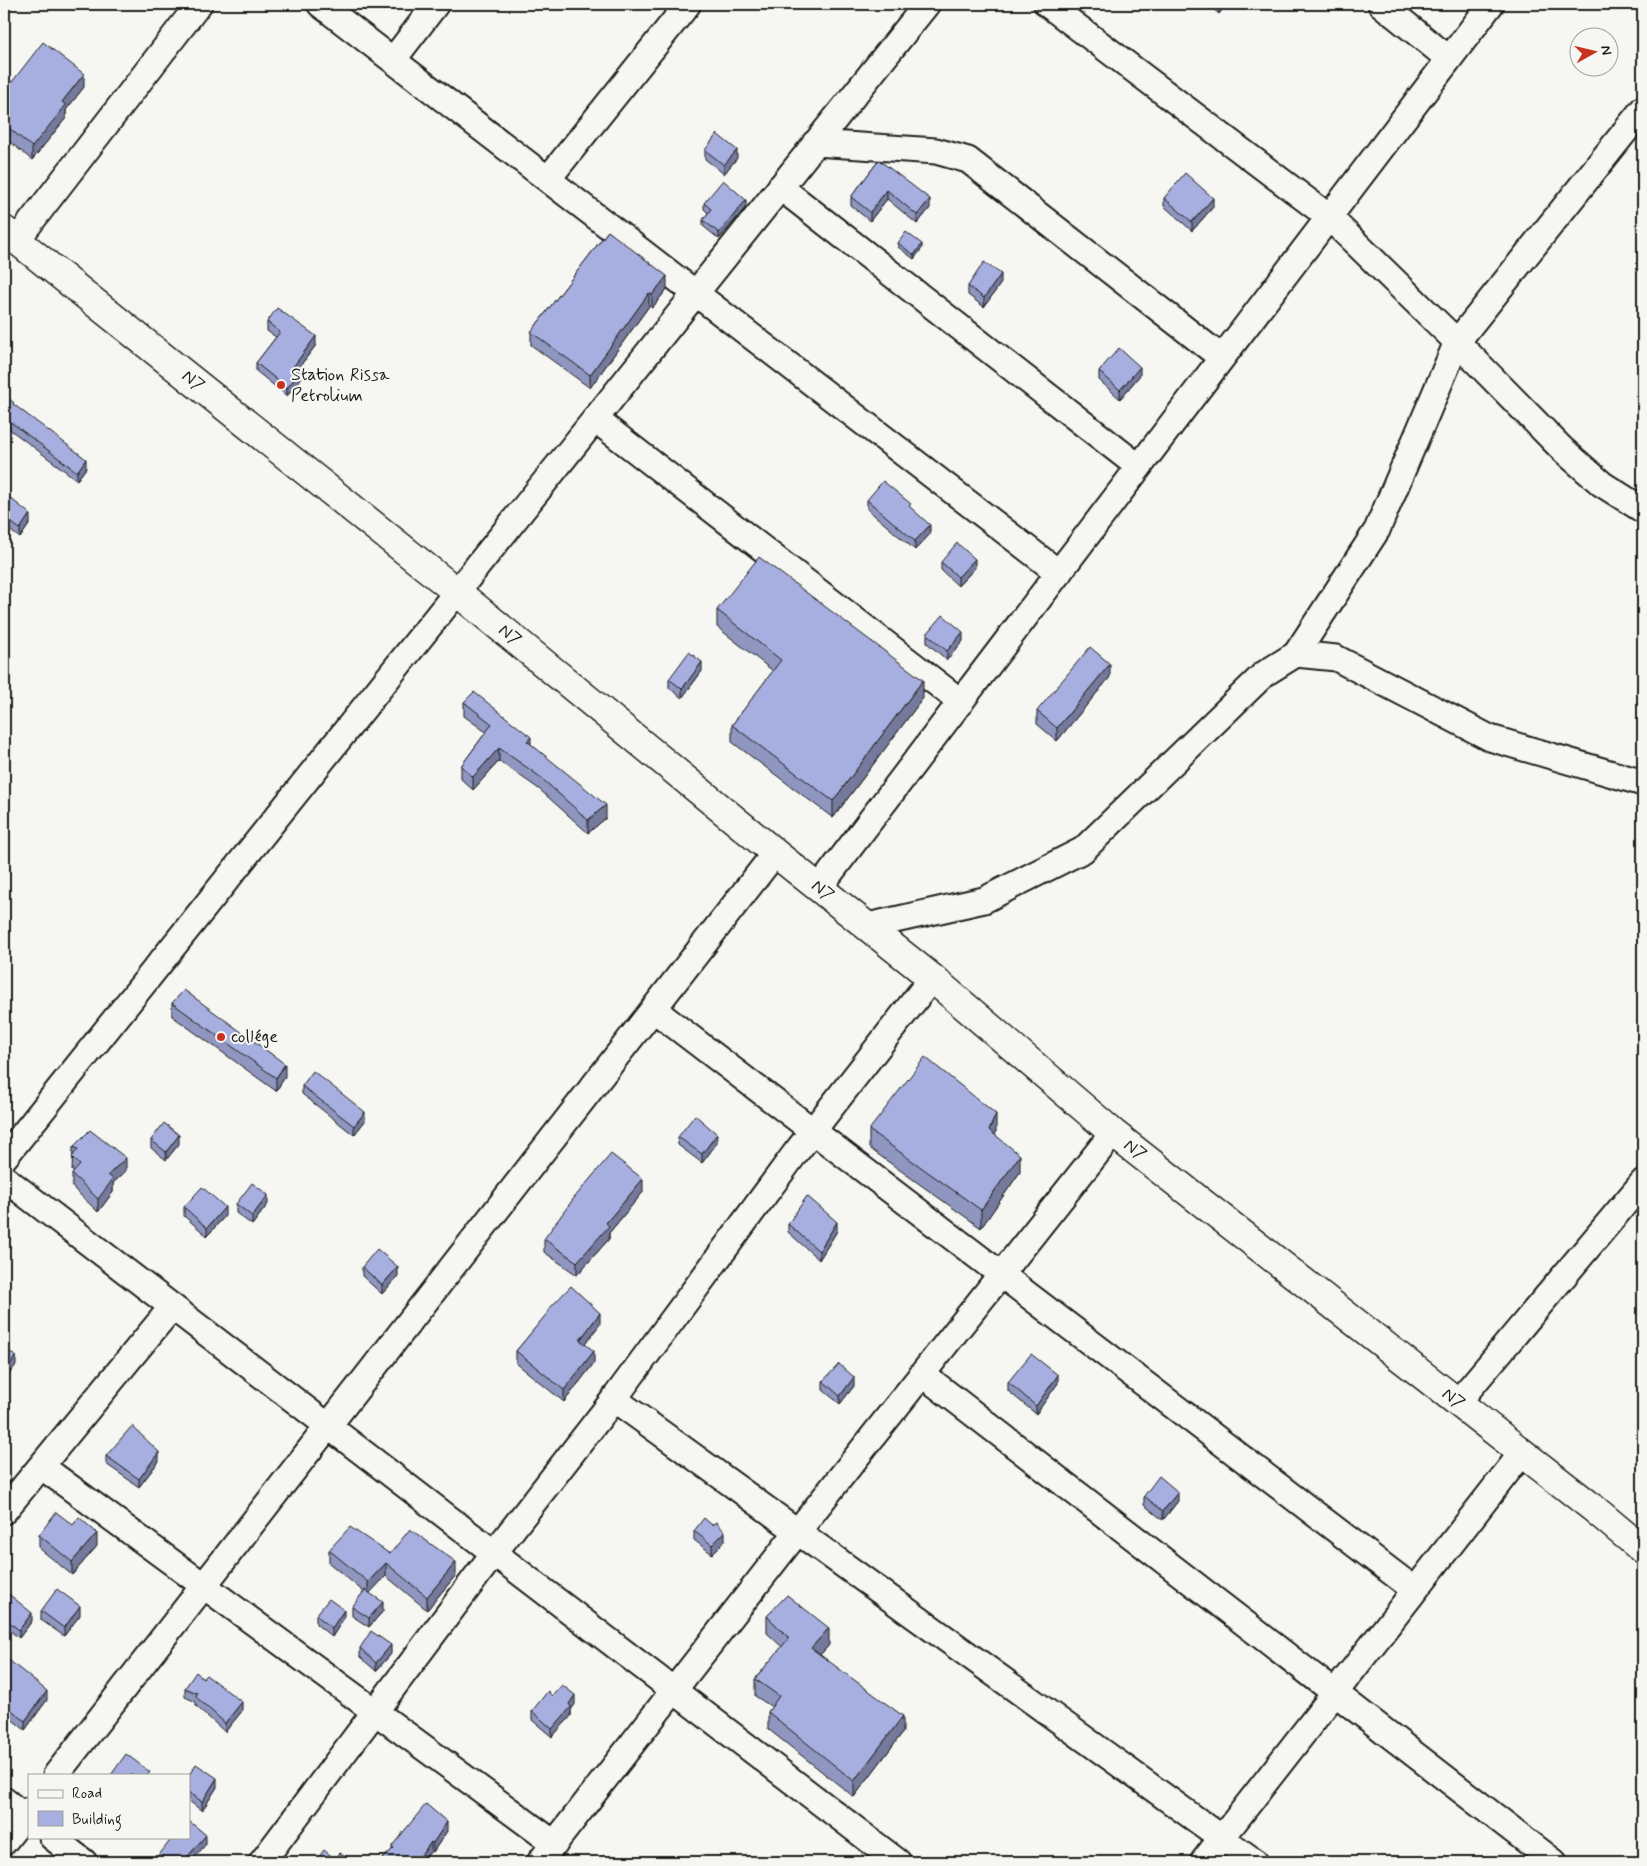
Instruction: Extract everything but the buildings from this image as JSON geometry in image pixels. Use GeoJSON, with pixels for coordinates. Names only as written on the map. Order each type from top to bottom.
{"type":"FeatureCollection","features":[{"type":"Feature","properties":{"kind":"main road","name":"N7"},"geometry":{"type":"LineString","coordinates":[[10,235],[457,592],[775,853],[932,978],[1113,1133],[1458,1402],[1643,1550]]}},
{"type":"Feature","properties":{"kind":"street"},"geometry":{"type":"LineString","coordinates":[[10,235],[199,4]]}},
{"type":"Feature","properties":{"kind":"street"},"geometry":{"type":"LineString","coordinates":[[320,4],[1059,573]]}},
{"type":"Feature","properties":{"kind":"street"},"geometry":{"type":"LineString","coordinates":[[393,60],[436,4]]}},
{"type":"Feature","properties":{"kind":"street"},"geometry":{"type":"LineString","coordinates":[[548,179],[688,4]]}},
{"type":"Feature","properties":{"kind":"street"},"geometry":{"type":"LineString","coordinates":[[4,1158],[927,4]]}},
{"type":"Feature","properties":{"kind":"street"},"geometry":{"type":"LineString","coordinates":[[1047,4],[1329,217],[1457,342],[1562,449],[1602,484],[1643,510]]}},
{"type":"Feature","properties":{"kind":"street"},"geometry":{"type":"LineString","coordinates":[[1382,4],[1449,58]]}},
{"type":"Feature","properties":{"kind":"street"},"geometry":{"type":"LineString","coordinates":[[819,888],[1491,4]]}},
{"type":"Feature","properties":{"kind":"street"},"geometry":{"type":"LineString","coordinates":[[868,926],[984,900],[1083,850],[1264,674],[1296,654],[1378,530],[1457,342],[1643,109]]}},
{"type":"Feature","properties":{"kind":"street"},"geometry":{"type":"LineString","coordinates":[[815,143],[936,151],[968,160],[1222,358]]}},
{"type":"Feature","properties":{"kind":"street"},"geometry":{"type":"LineString","coordinates":[[780,187],[1138,467]]}},
{"type":"Feature","properties":{"kind":"street"},"geometry":{"type":"LineString","coordinates":[[594,419],[961,702]]}},
{"type":"Feature","properties":{"kind":"street"},"geometry":{"type":"LineString","coordinates":[[1296,654],[1336,658],[1490,738],[1643,783]]}},
{"type":"Feature","properties":{"kind":"street"},"geometry":{"type":"LineString","coordinates":[[57,1774],[775,853]]}},
{"type":"Feature","properties":{"kind":"street"},"geometry":{"type":"LineString","coordinates":[[262,1862],[494,1554],[614,1399],[813,1131],[932,978]]}},
{"type":"Feature","properties":{"kind":"street"},"geometry":{"type":"LineString","coordinates":[[653,1009],[1415,1590]]}},
{"type":"Feature","properties":{"kind":"street"},"geometry":{"type":"LineString","coordinates":[[41,1466],[375,1712],[548,1853],[798,1531],[1113,1133]]}},
{"type":"Feature","properties":{"kind":"street"},"geometry":{"type":"LineString","coordinates":[[4,1178],[898,1862]]}},
{"type":"Feature","properties":{"kind":"street"},"geometry":{"type":"LineString","coordinates":[[1458,1402],[1643,1182]]}},
{"type":"Feature","properties":{"kind":"street"},"geometry":{"type":"LineString","coordinates":[[4,1511],[172,1307]]}},
{"type":"Feature","properties":{"kind":"street"},"geometry":{"type":"LineString","coordinates":[[922,1374],[1554,1862]]}},
{"type":"Feature","properties":{"kind":"street"},"geometry":{"type":"LineString","coordinates":[[614,1399],[1255,1862]]}},
{"type":"Feature","properties":{"kind":"street"},"geometry":{"type":"LineString","coordinates":[[1203,1862],[1522,1453]]}},
{"type":"Feature","properties":{"kind":"street"},"geometry":{"type":"LineString","coordinates":[[4,1800],[27,1815],[4,1842]]}},
{"type":"Feature","properties":{"kind":"street"},"geometry":{"type":"LineString","coordinates":[[53,1838],[84,1862]]}},
{"type":"Feature","properties":{"kind":"place","name":"Station Rissa Petrolium"},"geometry":{"type":"Point","coordinates":[281,385]}},
{"type":"Feature","properties":{"kind":"place","name":"collége"},"geometry":{"type":"Point","coordinates":[221,1037]}}]}
